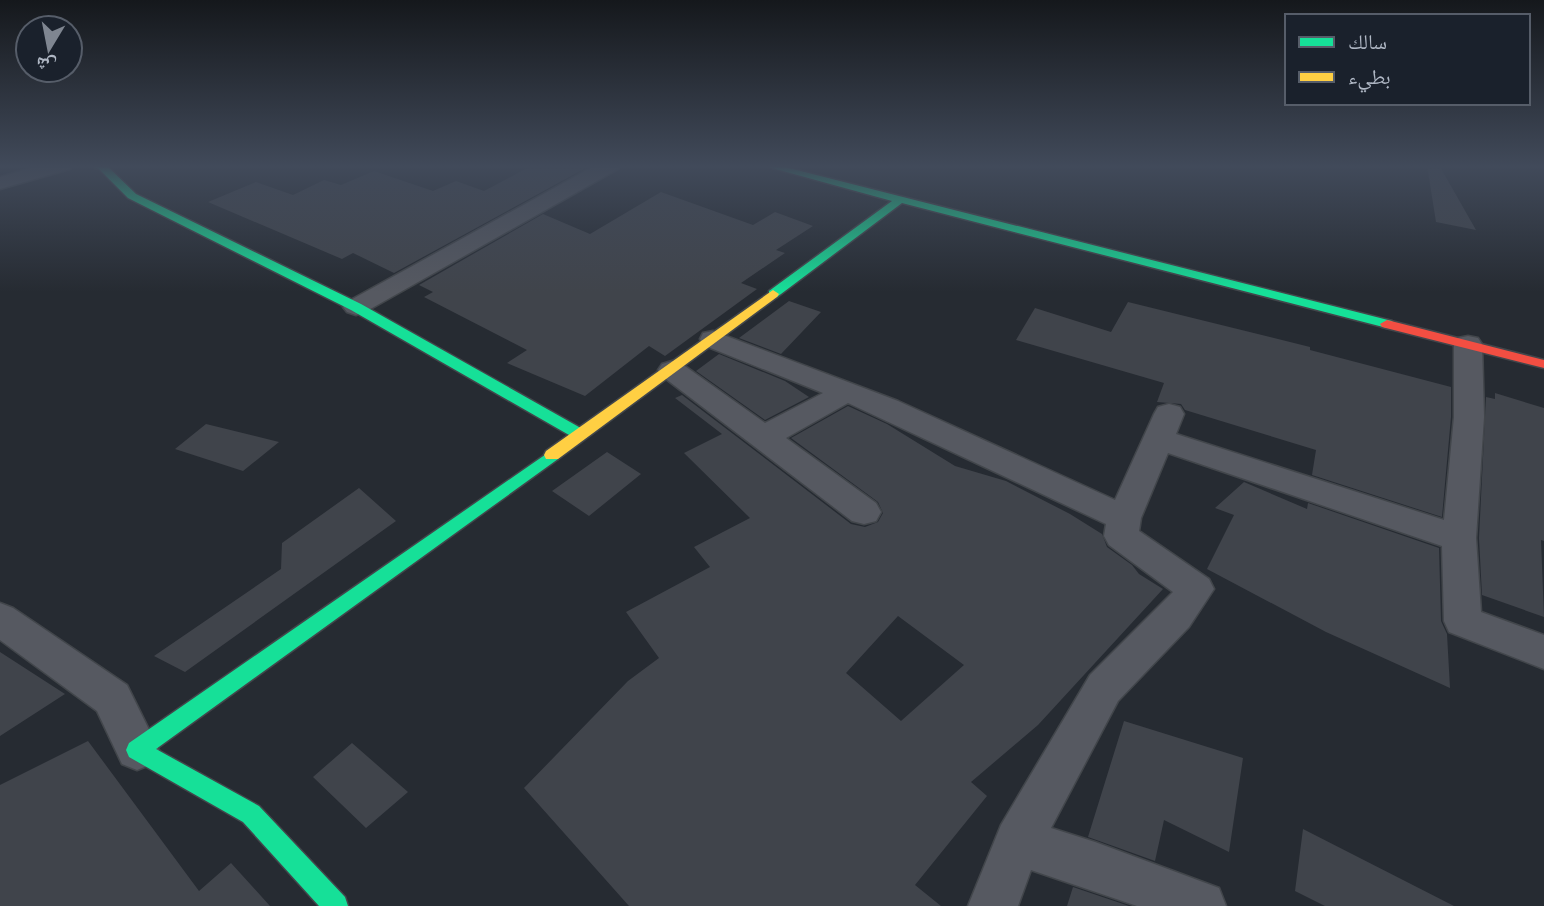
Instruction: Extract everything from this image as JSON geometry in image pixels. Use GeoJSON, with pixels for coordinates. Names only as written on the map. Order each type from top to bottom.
{"type":"FeatureCollection","features":[{"type":"Feature","properties":{"kind":"street"},"geometry":{"type":"LineString","coordinates":[[155,207],[356,307],[581,435]]}},
{"type":"Feature","properties":{"kind":"street"},"geometry":{"type":"LineString","coordinates":[[356,307],[535,207]]}},
{"type":"Feature","properties":{"kind":"street"},"geometry":{"type":"LineString","coordinates":[[137,750],[581,435],[890,207]]}},
{"type":"Feature","properties":{"kind":"street"},"geometry":{"type":"LineString","coordinates":[[933,207],[1544,364]]}},
{"type":"Feature","properties":{"kind":"street"},"geometry":{"type":"LineString","coordinates":[[713,339],[847,392],[1124,518]]}},
{"type":"Feature","properties":{"kind":"street"},"geometry":{"type":"LineString","coordinates":[[1468,344],[1470,437],[1459,538],[1463,621],[1544,652]]}},
{"type":"Feature","properties":{"kind":"street"},"geometry":{"type":"LineString","coordinates":[[671,370],[864,512]]}},
{"type":"Feature","properties":{"kind":"street"},"geometry":{"type":"LineString","coordinates":[[762,438],[847,392]]}},
{"type":"Feature","properties":{"kind":"street"},"geometry":{"type":"LineString","coordinates":[[993,906],[1018,842],[1104,688],[1176,615],[1196,589],[1121,536],[1124,518],[1164,427],[1459,538]]}},
{"type":"Feature","properties":{"kind":"street"},"geometry":{"type":"LineString","coordinates":[[0,619],[112,698],[137,750],[251,814],[336,906]]}},
{"type":"Feature","properties":{"kind":"street"},"geometry":{"type":"LineString","coordinates":[[1018,842],[1095,866],[1201,906]]}},
{"type":"Feature","properties":{"kind":"building"},"geometry":{"type":"Polygon","coordinates":[[[220,207],[514,207],[394,273],[353,253],[342,259],[220,207]]]}},
{"type":"Feature","properties":{"kind":"building"},"geometry":{"type":"Polygon","coordinates":[[[635,207],[704,207],[753,225],[775,212],[813,226],[776,250],[785,253],[741,283],[757,289],[665,356],[649,346],[585,396],[507,363],[527,350],[424,297],[433,292],[419,285],[543,214],[590,234],[635,207]]]}},
{"type":"Feature","properties":{"kind":"building"},"geometry":{"type":"Polygon","coordinates":[[[1434,207],[1463,207],[1476,230],[1436,222],[1434,207]]]}},
{"type":"Feature","properties":{"kind":"building"},"geometry":{"type":"Polygon","coordinates":[[[789,301],[821,312],[781,354],[739,338],[789,301]]]}},
{"type":"Feature","properties":{"kind":"building"},"geometry":{"type":"Polygon","coordinates":[[[1128,302],[1310,347],[1310,350],[1451,387],[1442,517],[1312,475],[1316,450],[1185,410],[1181,404],[1157,402],[1164,383],[1016,340],[1035,308],[1111,332],[1128,302]]]}},
{"type":"Feature","properties":{"kind":"building"},"geometry":{"type":"Polygon","coordinates":[[[719,354],[785,381],[809,397],[765,420],[696,371],[719,354]]]}},
{"type":"Feature","properties":{"kind":"building"},"geometry":{"type":"Polygon","coordinates":[[[1495,393],[1544,408],[1544,541],[1541,540],[1544,617],[1482,595],[1479,538],[1486,397],[1495,399],[1495,393]]]}},
{"type":"Feature","properties":{"kind":"building"},"geometry":{"type":"Polygon","coordinates":[[[682,395],[851,524],[865,527],[878,522],[883,513],[878,502],[791,438],[848,406],[887,424],[955,466],[1006,481],[1070,514],[1102,534],[1107,547],[1132,565],[1139,574],[1163,589],[1038,725],[971,782],[987,796],[915,885],[941,906],[629,906],[524,788],[628,681],[659,658],[626,612],[710,567],[694,547],[750,518],[684,453],[722,434],[675,398],[682,395]],[[898,616],[846,673],[901,721],[964,665],[898,616]]]}},
{"type":"Feature","properties":{"kind":"building"},"geometry":{"type":"Polygon","coordinates":[[[206,424],[279,442],[243,471],[175,449],[206,424]]]}},
{"type":"Feature","properties":{"kind":"building"},"geometry":{"type":"Polygon","coordinates":[[[607,452],[641,474],[589,516],[552,491],[607,452]]]}},
{"type":"Feature","properties":{"kind":"building"},"geometry":{"type":"Polygon","coordinates":[[[1244,482],[1307,509],[1308,503],[1439,548],[1441,621],[1447,634],[1450,688],[1326,632],[1207,569],[1234,515],[1215,508],[1244,482]]]}},
{"type":"Feature","properties":{"kind":"building"},"geometry":{"type":"Polygon","coordinates":[[[359,488],[396,521],[185,672],[154,656],[281,569],[282,543],[359,488]]]}},
{"type":"Feature","properties":{"kind":"building"},"geometry":{"type":"Polygon","coordinates":[[[0,652],[65,694],[0,736],[0,652]]]}},
{"type":"Feature","properties":{"kind":"building"},"geometry":{"type":"Polygon","coordinates":[[[1124,721],[1243,758],[1229,852],[1164,820],[1155,861],[1088,837],[1124,721]]]}},
{"type":"Feature","properties":{"kind":"building"},"geometry":{"type":"Polygon","coordinates":[[[88,741],[199,891],[231,863],[270,906],[0,906],[0,785],[88,741]]]}},
{"type":"Feature","properties":{"kind":"building"},"geometry":{"type":"Polygon","coordinates":[[[352,743],[408,792],[366,828],[313,777],[352,743]]]}},
{"type":"Feature","properties":{"kind":"building"},"geometry":{"type":"Polygon","coordinates":[[[1303,829],[1454,906],[1325,906],[1295,891],[1303,829]]]}},
{"type":"Feature","properties":{"kind":"building"},"geometry":{"type":"Polygon","coordinates":[[[1073,887],[1129,906],[1067,906],[1073,887]]]}},
{"type":"Feature","properties":{"kind":"traffic: fast"},"geometry":{"type":"LineString","coordinates":[[155,207],[356,307],[581,435]]}},
{"type":"Feature","properties":{"kind":"traffic: fast"},"geometry":{"type":"LineString","coordinates":[[773,294],[890,207]]}},
{"type":"Feature","properties":{"kind":"traffic: fast"},"geometry":{"type":"LineString","coordinates":[[931,207],[1387,324]]}},
{"type":"Feature","properties":{"kind":"traffic: fast"},"geometry":{"type":"LineString","coordinates":[[336,906],[251,814],[137,750],[552,455]]}},
{"type":"Feature","properties":{"kind":"traffic: slow"},"geometry":{"type":"LineString","coordinates":[[552,455],[773,294]]}},
{"type":"Feature","properties":{"kind":"traffic: jam"},"geometry":{"type":"LineString","coordinates":[[1387,324],[1544,364]]}}]}
